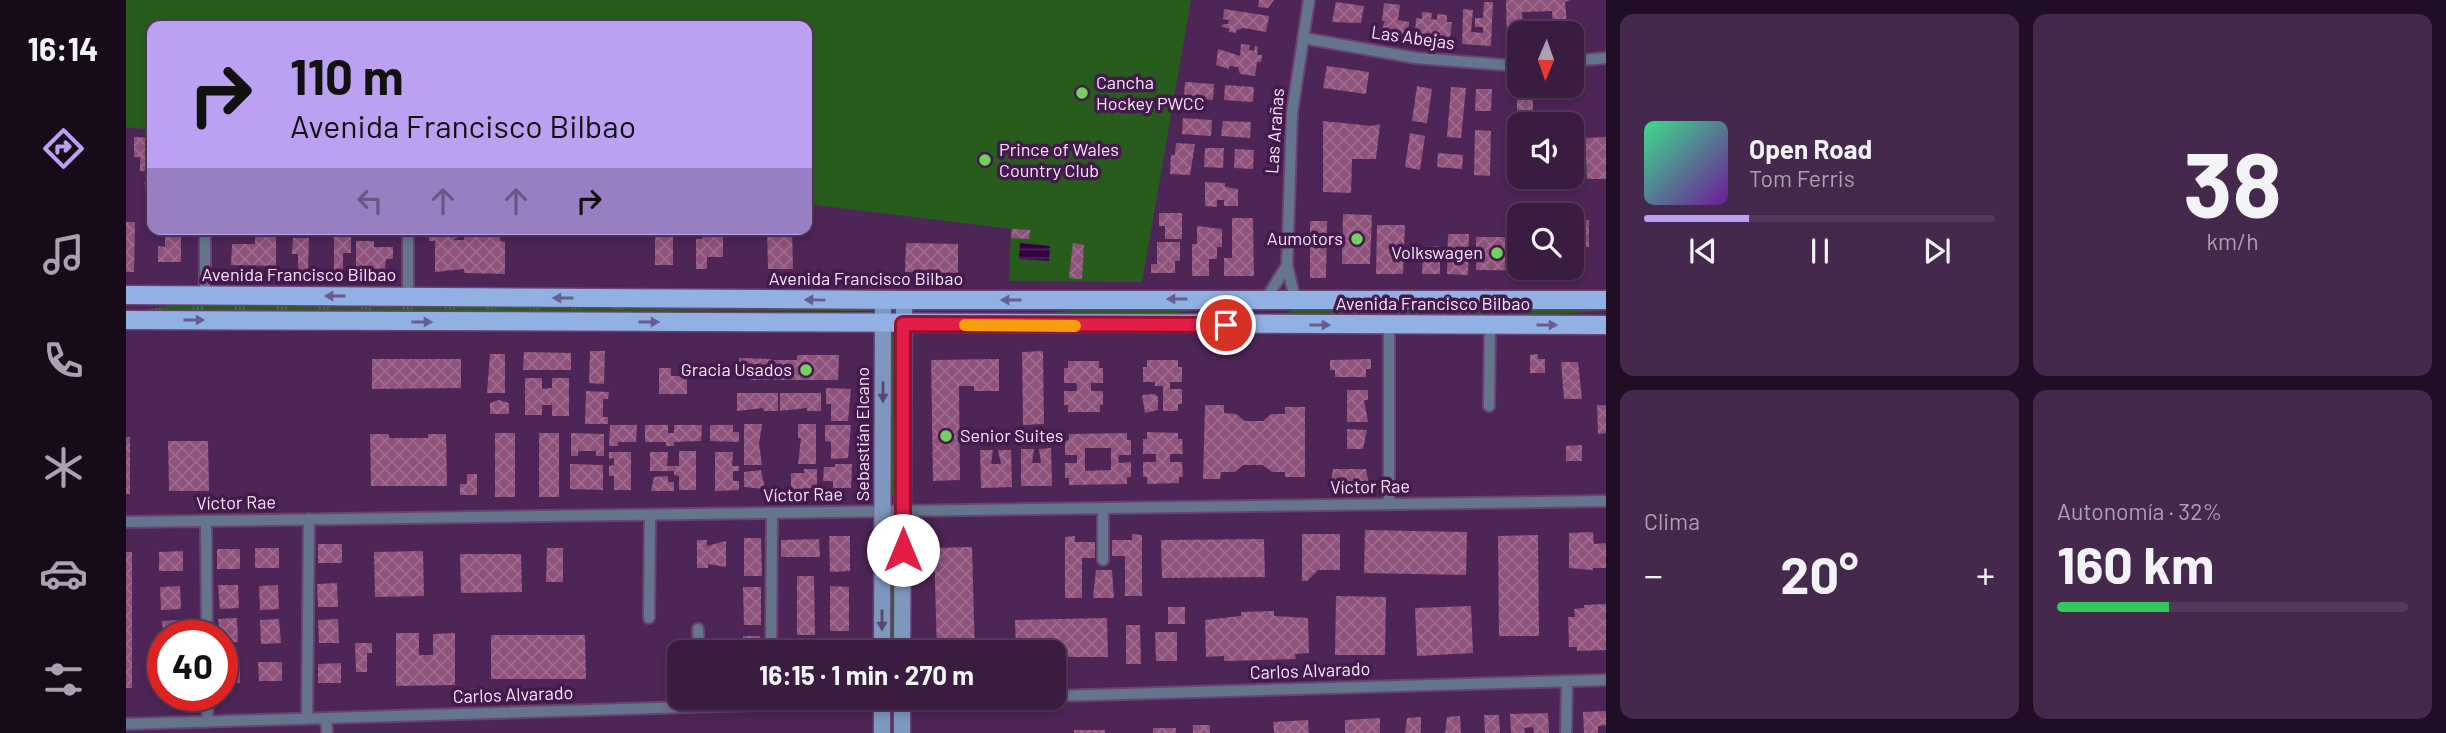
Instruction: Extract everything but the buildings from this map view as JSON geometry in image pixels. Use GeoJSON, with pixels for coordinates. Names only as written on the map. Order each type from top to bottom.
{"type":"FeatureCollection","features":[{"type":"Feature","properties":{"kind":"main road","name":"Avenida Francisco Bilbao"},"geometry":{"type":"LineString","coordinates":[[126,295],[883,300],[1606,300]]}},
{"type":"Feature","properties":{"kind":"main road"},"geometry":{"type":"LineString","coordinates":[[1251,326],[1285,313],[1295,299]]}},
{"type":"Feature","properties":{"kind":"main road","name":"Avenida Francisco Bilbao"},"geometry":{"type":"LineString","coordinates":[[126,320],[1251,326],[1606,325]]}},
{"type":"Feature","properties":{"kind":"street","name":"Las Arañas"},"geometry":{"type":"LineString","coordinates":[[1295,299],[1287,265],[1292,114],[1309,0]]}},
{"type":"Feature","properties":{"kind":"street","name":"Las Abejas"},"geometry":{"type":"LineString","coordinates":[[1303,38],[1427,59],[1507,65]]}},
{"type":"Feature","properties":{"kind":"street"},"geometry":{"type":"LineString","coordinates":[[1584,60],[1606,58]]}},
{"type":"Feature","properties":{"kind":"street"},"geometry":{"type":"LineString","coordinates":[[205,235],[205,295]]}},
{"type":"Feature","properties":{"kind":"street"},"geometry":{"type":"LineString","coordinates":[[408,235],[408,297]]}},
{"type":"Feature","properties":{"kind":"street"},"geometry":{"type":"LineString","coordinates":[[1262,299],[1270,293],[1287,265]]}},
{"type":"Feature","properties":{"kind":"street","name":"Sebastián Elcano"},"geometry":{"type":"LineString","coordinates":[[882,640],[883,300]]}},
{"type":"Feature","properties":{"kind":"street"},"geometry":{"type":"LineString","coordinates":[[902,640],[904,300]]}},
{"type":"Feature","properties":{"kind":"street"},"geometry":{"type":"LineString","coordinates":[[1389,325],[1389,504]]}},
{"type":"Feature","properties":{"kind":"street"},"geometry":{"type":"LineString","coordinates":[[1489,406],[1490,325]]}},
{"type":"Feature","properties":{"kind":"street","name":"Víctor Rae"},"geometry":{"type":"LineString","coordinates":[[126,522],[1606,501]]}},
{"type":"Feature","properties":{"kind":"street"},"geometry":{"type":"LineString","coordinates":[[1103,509],[1103,560]]}},
{"type":"Feature","properties":{"kind":"street"},"geometry":{"type":"LineString","coordinates":[[771,640],[772,513]]}},
{"type":"Feature","properties":{"kind":"street"},"geometry":{"type":"LineString","coordinates":[[649,618],[650,515]]}},
{"type":"Feature","properties":{"kind":"street"},"geometry":{"type":"LineString","coordinates":[[307,719],[309,519]]}},
{"type":"Feature","properties":{"kind":"street"},"geometry":{"type":"LineString","coordinates":[[206,521],[207,620]]}},
{"type":"Feature","properties":{"kind":"street"},"geometry":{"type":"LineString","coordinates":[[698,629],[698,640]]}},
{"type":"Feature","properties":{"kind":"street","name":"Carlos Alvarado"},"geometry":{"type":"LineString","coordinates":[[1066,696],[1606,680]]}},
{"type":"Feature","properties":{"kind":"street"},"geometry":{"type":"LineString","coordinates":[[1566,733],[1567,681]]}},
{"type":"Feature","properties":{"kind":"street","name":"Carlos Alvarado"},"geometry":{"type":"LineString","coordinates":[[126,724],[667,704]]}},
{"type":"Feature","properties":{"kind":"street"},"geometry":{"type":"LineString","coordinates":[[882,710],[882,733]]}},
{"type":"Feature","properties":{"kind":"street"},"geometry":{"type":"LineString","coordinates":[[902,710],[902,733]]}},
{"type":"Feature","properties":{"kind":"street"},"geometry":{"type":"LineString","coordinates":[[208,711],[208,722]]}},
{"type":"Feature","properties":{"kind":"street"},"geometry":{"type":"LineString","coordinates":[[326,718],[327,733]]}},
{"type":"Feature","properties":{"kind":"green space","name":"Prince of Wales Country Club"},"geometry":{"type":"Polygon","coordinates":[[[126,0],[1191,0],[1142,282],[1009,281],[1011,229],[812,205],[812,21],[147,21],[147,129],[126,127],[126,0]]]}},
{"type":"Feature","properties":{"kind":"green space"},"geometry":{"type":"Polygon","coordinates":[[[168,306],[866,307],[876,311],[141,311],[168,306]]]}},
{"type":"Feature","properties":{"kind":"green space"},"geometry":{"type":"Polygon","coordinates":[[[1606,306],[1606,310],[1542,316],[1290,315],[1288,312],[1296,308],[1523,309],[1606,306]]]}},
{"type":"Feature","properties":{"kind":"green space"},"geometry":{"type":"Polygon","coordinates":[[[1095,307],[1200,309],[1171,314],[1051,313],[1095,307]]]}},
{"type":"Feature","properties":{"kind":"green space"},"geometry":{"type":"Polygon","coordinates":[[[892,335],[895,339],[897,487],[895,494],[891,496],[892,335]]]}},
{"type":"Feature","properties":{"kind":"green space"},"geometry":{"type":"Polygon","coordinates":[[[893,526],[896,640],[887,640],[888,527],[893,526]]]}},
{"type":"Feature","properties":{"kind":"shaded area"},"geometry":{"type":"Polygon","coordinates":[[[1020,243],[1050,246],[1049,261],[1019,259],[1020,243]]]}},
{"type":"Feature","properties":{"kind":"slow traffic"},"geometry":{"type":"LineString","coordinates":[[965,325],[1075,326]]}},
{"type":"Feature","properties":{"kind":"place","name":"Cancha Hockey PWCC"},"geometry":{"type":"Point","coordinates":[1082,93]}},
{"type":"Feature","properties":{"kind":"place","name":"Prince of Wales Country Club"},"geometry":{"type":"Point","coordinates":[985,160]}},
{"type":"Feature","properties":{"kind":"place","name":"Aumotors"},"geometry":{"type":"Point","coordinates":[1357,239]}},
{"type":"Feature","properties":{"kind":"place","name":"Volkswagen"},"geometry":{"type":"Point","coordinates":[1497,253]}},
{"type":"Feature","properties":{"kind":"place","name":"Gracia Usados"},"geometry":{"type":"Point","coordinates":[806,370]}},
{"type":"Feature","properties":{"kind":"place","name":"Senior Suites"},"geometry":{"type":"Point","coordinates":[946,436]}},
{"type":"Feature","properties":{"kind":"route"},"geometry":{"type":"LineString","coordinates":[[903,550],[903,324],[1226,325]]}}]}
